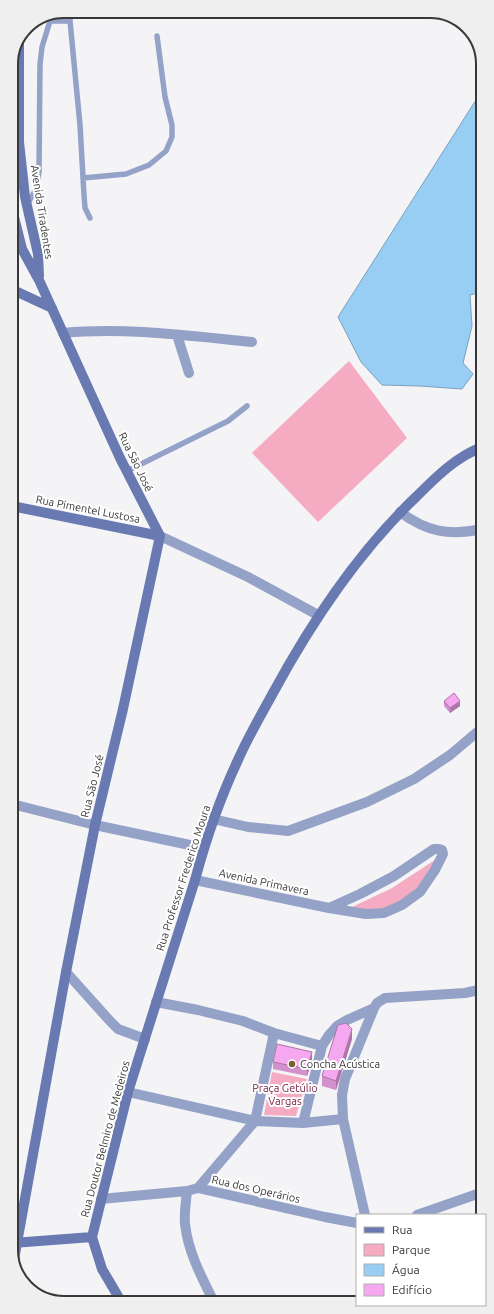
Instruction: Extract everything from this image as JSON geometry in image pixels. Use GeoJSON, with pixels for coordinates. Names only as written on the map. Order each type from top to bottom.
{"type":"FeatureCollection","features":[{"type":"Feature","properties":{"kind":"main road","name":"Avenida Tiradentes"},"geometry":{"type":"LineString","coordinates":[[18,114],[19,142],[25,197],[38,254],[39,280]]}},
{"type":"Feature","properties":{"kind":"main road","name":"Avenida Tiradentes"},"geometry":{"type":"LineString","coordinates":[[18,233],[22,249],[39,280]]}},
{"type":"Feature","properties":{"kind":"main road","name":"Rua São José"},"geometry":{"type":"LineString","coordinates":[[18,1227],[95,825],[123,708],[160,536],[83,378],[39,280]]}},
{"type":"Feature","properties":{"kind":"main road"},"geometry":{"type":"LineString","coordinates":[[18,292],[52,308]]}},
{"type":"Feature","properties":{"kind":"main road","name":"Rua Professor Frederico Moura"},"geometry":{"type":"LineString","coordinates":[[156,1002],[213,819],[241,753],[293,656],[318,615],[344,579],[400,512],[443,471],[472,450],[476,449]]}},
{"type":"Feature","properties":{"kind":"main road","name":"Rua Pimentel Lustosa"},"geometry":{"type":"LineString","coordinates":[[18,507],[160,536]]}},
{"type":"Feature","properties":{"kind":"main road","name":"Rua Doutor Belmiro de Medeiros"},"geometry":{"type":"LineString","coordinates":[[92,1237],[128,1092],[156,1002]]}},
{"type":"Feature","properties":{"kind":"main road"},"geometry":{"type":"LineString","coordinates":[[18,1243],[92,1237],[102,1269],[118,1296]]}},
{"type":"Feature","properties":{"kind":"street"},"geometry":{"type":"LineString","coordinates":[[63,333],[87,330],[114,331],[252,342]]}},
{"type":"Feature","properties":{"kind":"street"},"geometry":{"type":"LineString","coordinates":[[177,335],[190,373]]}},
{"type":"Feature","properties":{"kind":"street"},"geometry":{"type":"LineString","coordinates":[[400,512],[412,522],[444,532],[467,532],[476,530]]}},
{"type":"Feature","properties":{"kind":"street"},"geometry":{"type":"LineString","coordinates":[[160,536],[248,577],[318,615]]}},
{"type":"Feature","properties":{"kind":"street"},"geometry":{"type":"LineString","coordinates":[[213,819],[248,827],[288,831],[313,823],[367,802],[414,779],[450,755],[476,733]]}},
{"type":"Feature","properties":{"kind":"street"},"geometry":{"type":"LineString","coordinates":[[18,806],[95,825],[204,848]]}},
{"type":"Feature","properties":{"kind":"street","name":"Avenida Primavera"},"geometry":{"type":"LineString","coordinates":[[195,880],[329,908],[366,914],[384,913],[402,905],[420,892],[435,870],[443,854],[442,850],[439,848],[427,852],[394,876],[329,908]]}},
{"type":"Feature","properties":{"kind":"street"},"geometry":{"type":"LineString","coordinates":[[66,972],[101,1013],[118,1029],[145,1039]]}},
{"type":"Feature","properties":{"kind":"street"},"geometry":{"type":"LineString","coordinates":[[365,1214],[343,1119],[342,1095],[345,1079],[374,1008],[377,1003],[385,998],[465,993],[476,991]]}},
{"type":"Feature","properties":{"kind":"street"},"geometry":{"type":"LineString","coordinates":[[156,1002],[198,1010],[242,1021],[274,1033],[322,1046]]}},
{"type":"Feature","properties":{"kind":"street"},"geometry":{"type":"LineString","coordinates":[[303,1123],[322,1046],[337,1026],[374,1008]]}},
{"type":"Feature","properties":{"kind":"street"},"geometry":{"type":"LineString","coordinates":[[198,1188],[255,1121],[274,1033]]}},
{"type":"Feature","properties":{"kind":"street"},"geometry":{"type":"LineString","coordinates":[[128,1092],[255,1121],[303,1123],[343,1119]]}},
{"type":"Feature","properties":{"kind":"street","name":"Rua dos Operários"},"geometry":{"type":"LineString","coordinates":[[101,1199],[198,1188],[356,1223]]}},
{"type":"Feature","properties":{"kind":"street"},"geometry":{"type":"LineString","coordinates":[[187,1190],[185,1225],[190,1246],[198,1268],[211,1296]]}},
{"type":"Feature","properties":{"kind":"street"},"geometry":{"type":"LineString","coordinates":[[420,1214],[476,1194]]}},
{"type":"Feature","properties":{"kind":"lane"},"geometry":{"type":"LineString","coordinates":[[54,19],[70,20],[80,124],[85,208],[90,218]]}},
{"type":"Feature","properties":{"kind":"lane"},"geometry":{"type":"LineString","coordinates":[[27,206],[36,189],[39,172],[40,64],[42,47],[50,20]]}},
{"type":"Feature","properties":{"kind":"lane"},"geometry":{"type":"LineString","coordinates":[[83,178],[126,174],[149,165],[166,151],[172,137],[172,125],[165,97],[157,36]]}},
{"type":"Feature","properties":{"kind":"lane"},"geometry":{"type":"LineString","coordinates":[[127,471],[228,421],[247,406]]}},
{"type":"Feature","properties":{"kind":"green space"},"geometry":{"type":"Polygon","coordinates":[[[349,361],[407,438],[318,522],[252,453],[349,361]]]}},
{"type":"Feature","properties":{"kind":"green space"},"geometry":{"type":"Polygon","coordinates":[[[438,858],[420,889],[379,913],[352,907],[392,888],[438,858]]]}},
{"type":"Feature","properties":{"kind":"green space","name":"Praça Getúlio Vargas"},"geometry":{"type":"Polygon","coordinates":[[[272,1072],[307,1079],[296,1116],[264,1115],[272,1072]]]}},
{"type":"Feature","properties":{"kind":"water"},"geometry":{"type":"Polygon","coordinates":[[[476,100],[476,294],[470,295],[472,326],[463,363],[473,374],[462,389],[382,385],[361,362],[338,317],[476,100]]]}},
{"type":"Feature","properties":{"kind":"building"},"geometry":{"type":"Polygon","coordinates":[[[454,693],[460,701],[450,708],[444,701],[454,693]]]}},
{"type":"Feature","properties":{"kind":"building"},"geometry":{"type":"Polygon","coordinates":[[[346,1023],[352,1029],[336,1081],[322,1076],[338,1025],[346,1023]]]}},
{"type":"Feature","properties":{"kind":"building"},"geometry":{"type":"Polygon","coordinates":[[[277,1044],[312,1052],[307,1069],[273,1062],[277,1044]]]}},
{"type":"Feature","properties":{"kind":"place","name":"Concha Acústica"},"geometry":{"type":"Point","coordinates":[292,1064]}}]}
